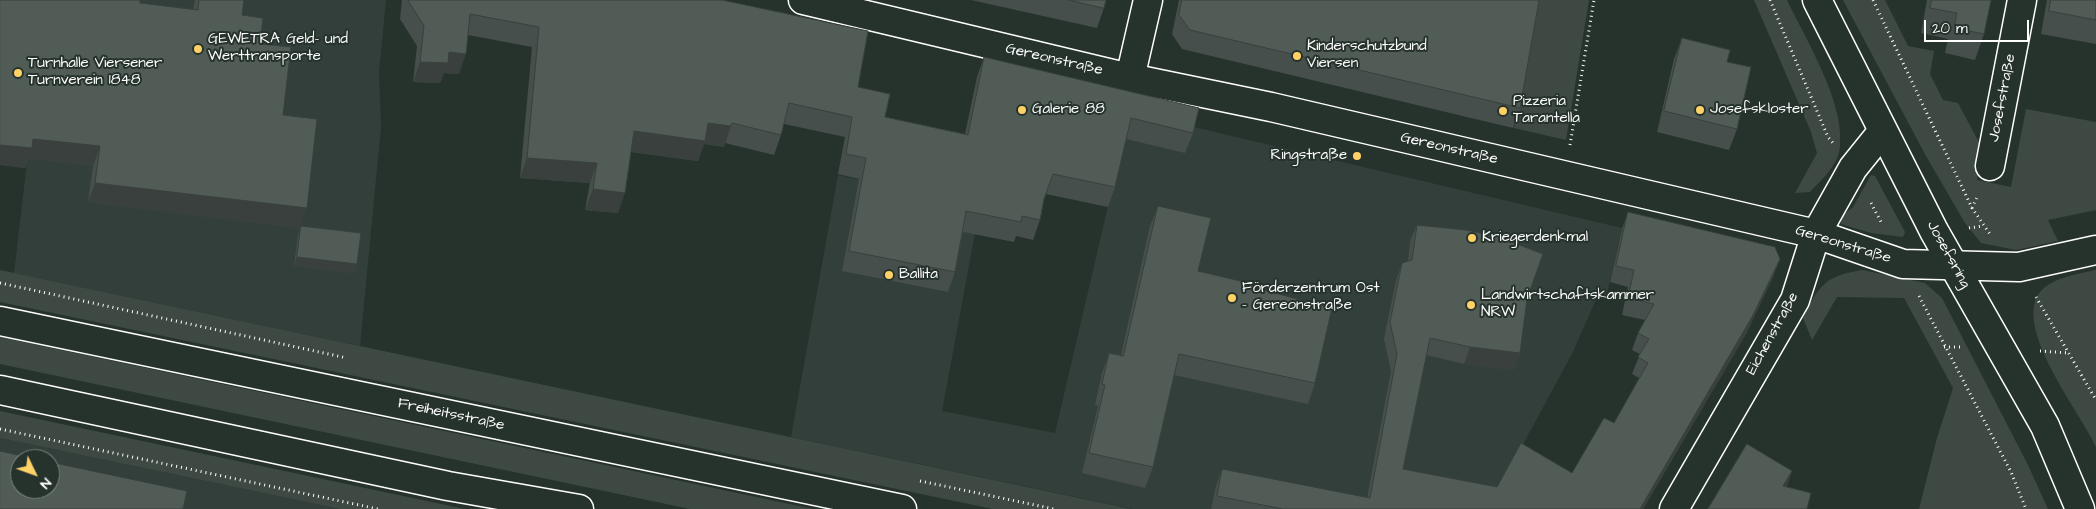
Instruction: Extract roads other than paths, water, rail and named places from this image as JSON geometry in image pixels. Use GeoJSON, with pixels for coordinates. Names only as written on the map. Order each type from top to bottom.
{"type":"FeatureCollection","features":[{"type":"Feature","properties":{"kind":"main road","name":"Gereonstraße"},"geometry":{"type":"LineString","coordinates":[[803,0],[1130,78],[1271,107],[1816,234],[1903,264],[2019,267],[2096,250]]}},
{"type":"Feature","properties":{"kind":"main road"},"geometry":{"type":"LineString","coordinates":[[1130,78],[1148,0]]}},
{"type":"Feature","properties":{"kind":"main road","name":"Josefsring"},"geometry":{"type":"LineString","coordinates":[[1817,0],[1882,132],[1954,266],[2045,426],[2080,509]]}},
{"type":"Feature","properties":{"kind":"main road","name":"Josefstraße"},"geometry":{"type":"LineString","coordinates":[[1990,166],[2022,0]]}},
{"type":"Feature","properties":{"kind":"main road","name":"Eichenstraße"},"geometry":{"type":"LineString","coordinates":[[1674,509],[1795,300],[1816,234],[1854,168],[1882,132]]}},
{"type":"Feature","properties":{"kind":"main road","name":"Freiheitsstraße"},"geometry":{"type":"LineString","coordinates":[[0,321],[902,509]]}},
{"type":"Feature","properties":{"kind":"main road"},"geometry":{"type":"LineString","coordinates":[[0,390],[448,486],[579,509]]}},
{"type":"Feature","properties":{"kind":"place","name":"GEWETRA Geld- und Werttransporte"},"geometry":{"type":"Point","coordinates":[198,49]}},
{"type":"Feature","properties":{"kind":"place","name":"Kinderschutzbund Viersen"},"geometry":{"type":"Point","coordinates":[1297,56]}},
{"type":"Feature","properties":{"kind":"place","name":"Turnhalle Viersener Turnverein 1848"},"geometry":{"type":"Point","coordinates":[18,73]}},
{"type":"Feature","properties":{"kind":"place","name":"Galerie 88"},"geometry":{"type":"Point","coordinates":[1022,110]}},
{"type":"Feature","properties":{"kind":"place","name":"Josefskloster"},"geometry":{"type":"Point","coordinates":[1700,110]}},
{"type":"Feature","properties":{"kind":"place","name":"Pizzeria Tarantella"},"geometry":{"type":"Point","coordinates":[1503,111]}},
{"type":"Feature","properties":{"kind":"place","name":"Ringstraße"},"geometry":{"type":"Point","coordinates":[1357,156]}},
{"type":"Feature","properties":{"kind":"place","name":"Kriegerdenkmal"},"geometry":{"type":"Point","coordinates":[1472,238]}},
{"type":"Feature","properties":{"kind":"place","name":"Ballita"},"geometry":{"type":"Point","coordinates":[889,275]}},
{"type":"Feature","properties":{"kind":"place","name":"Förderzentrum Ost - Gereonstraße"},"geometry":{"type":"Point","coordinates":[1232,298]}},
{"type":"Feature","properties":{"kind":"place","name":"Landwirtschaftskammer NRW"},"geometry":{"type":"Point","coordinates":[1471,305]}}]}
